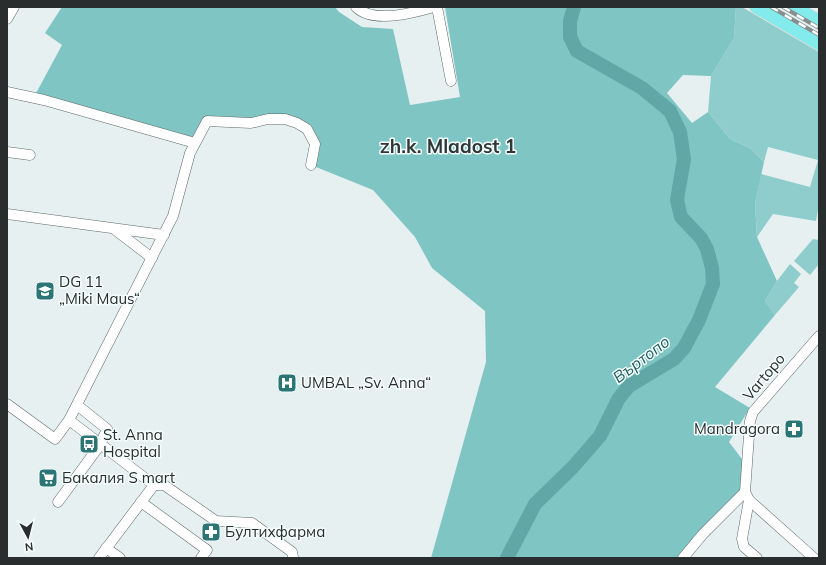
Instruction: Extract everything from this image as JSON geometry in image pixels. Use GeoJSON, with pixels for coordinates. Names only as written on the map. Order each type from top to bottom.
{"type":"FeatureCollection","features":[{"type":"Feature","properties":{"kind":"main road"},"geometry":{"type":"LineString","coordinates":[[756,7],[819,44]]}},
{"type":"Feature","properties":{"kind":"main road"},"geometry":{"type":"LineString","coordinates":[[795,7],[817,20]]}},
{"type":"Feature","properties":{"kind":"street"},"geometry":{"type":"LineString","coordinates":[[7,19],[14,7]]}},
{"type":"Feature","properties":{"kind":"street"},"geometry":{"type":"LineString","coordinates":[[356,7],[360,11],[377,16],[414,13],[434,7]]}},
{"type":"Feature","properties":{"kind":"street"},"geometry":{"type":"LineString","coordinates":[[437,7],[451,81]]}},
{"type":"Feature","properties":{"kind":"street"},"geometry":{"type":"LineString","coordinates":[[7,92],[44,100],[195,143]]}},
{"type":"Feature","properties":{"kind":"street"},"geometry":{"type":"LineString","coordinates":[[7,404],[55,439],[69,420],[174,216],[190,154],[207,121],[250,123],[268,119],[285,119],[297,122],[307,129],[315,144],[311,165]]}},
{"type":"Feature","properties":{"kind":"street"},"geometry":{"type":"LineString","coordinates":[[7,152],[30,155]]}},
{"type":"Feature","properties":{"kind":"street"},"geometry":{"type":"LineString","coordinates":[[7,214],[164,236]]}},
{"type":"Feature","properties":{"kind":"street"},"geometry":{"type":"LineString","coordinates":[[113,228],[152,258]]}},
{"type":"Feature","properties":{"kind":"street","name":"Vartopo"},"geometry":{"type":"LineString","coordinates":[[757,558],[744,547],[742,539],[747,496],[750,421],[753,412],[819,336]]}},
{"type":"Feature","properties":{"kind":"street"},"geometry":{"type":"LineString","coordinates":[[58,502],[100,445],[106,429],[77,405]]}},
{"type":"Feature","properties":{"kind":"street"},"geometry":{"type":"LineString","coordinates":[[69,420],[154,485],[164,485],[216,521],[252,523],[292,552],[293,557]]}},
{"type":"Feature","properties":{"kind":"street"},"geometry":{"type":"LineString","coordinates":[[99,558],[154,485]]}},
{"type":"Feature","properties":{"kind":"street"},"geometry":{"type":"LineString","coordinates":[[683,558],[702,534],[747,496],[814,558]]}},
{"type":"Feature","properties":{"kind":"street"},"geometry":{"type":"LineString","coordinates":[[141,502],[207,550],[201,558]]}},
{"type":"Feature","properties":{"kind":"street"},"geometry":{"type":"LineString","coordinates":[[106,548],[120,558]]}},
{"type":"Feature","properties":{"kind":"shaded area"},"geometry":{"type":"Polygon","coordinates":[[[62,7],[335,7],[339,12],[362,27],[393,29],[410,105],[460,97],[445,7],[736,7],[734,38],[711,76],[683,75],[667,93],[692,123],[708,112],[730,139],[750,148],[764,162],[755,203],[757,237],[777,281],[765,301],[775,315],[715,387],[750,408],[729,442],[745,463],[744,480],[738,494],[681,558],[431,558],[486,362],[485,311],[432,268],[415,237],[373,190],[311,165],[315,144],[297,123],[207,121],[198,139],[34,97],[62,45],[45,33],[62,7]]]}},
{"type":"Feature","properties":{"kind":"shaded area"},"geometry":{"type":"Polygon","coordinates":[[[736,7],[742,7],[819,52],[819,210],[816,221],[773,214],[757,237],[755,203],[761,174],[810,187],[818,160],[768,147],[764,162],[750,148],[730,139],[708,112],[711,76],[734,38],[736,7]]]}},
{"type":"Feature","properties":{"kind":"shaded area"},"geometry":{"type":"Polygon","coordinates":[[[813,239],[819,240],[819,264],[810,275],[794,261],[813,239]]]}},
{"type":"Feature","properties":{"kind":"shaded area"},"geometry":{"type":"Polygon","coordinates":[[[790,264],[801,274],[794,283],[799,287],[775,315],[765,301],[777,281],[790,264]]]}},
{"type":"Feature","properties":{"kind":"waterway","name":"Въртопо"},"geometry":{"type":"LineString","coordinates":[[507,558],[535,504],[573,467],[600,436],[619,398],[629,386],[674,359],[684,348],[699,320],[713,284],[712,268],[707,249],[701,238],[681,217],[677,200],[684,159],[680,132],[670,111],[642,88],[577,51],[570,37],[570,21],[574,7]]}},
{"type":"Feature","properties":{"kind":"railway"},"geometry":{"type":"LineString","coordinates":[[771,7],[819,35]]}},
{"type":"Feature","properties":{"kind":"railway"},"geometry":{"type":"LineString","coordinates":[[783,7],[819,28]]}},
{"type":"Feature","properties":{"kind":"place","name":"DG 11 „Miki Maus“"},"geometry":{"type":"Point","coordinates":[45,291]}},
{"type":"Feature","properties":{"kind":"place","name":"UMBAL „Sv. Anna“"},"geometry":{"type":"Point","coordinates":[287,383]}},
{"type":"Feature","properties":{"kind":"place","name":"Mandragora"},"geometry":{"type":"Point","coordinates":[794,429]}},
{"type":"Feature","properties":{"kind":"place","name":"St. Anna Hospital"},"geometry":{"type":"Point","coordinates":[89,444]}},
{"type":"Feature","properties":{"kind":"place","name":"Бакалия S mart"},"geometry":{"type":"Point","coordinates":[48,478]}},
{"type":"Feature","properties":{"kind":"place","name":"Бултихфарма"},"geometry":{"type":"Point","coordinates":[211,532]}},
{"type":"Feature","properties":{"kind":"district","name":"zh.k. Mladost 1"},"geometry":{"type":"Point","coordinates":[448,146]}}]}
